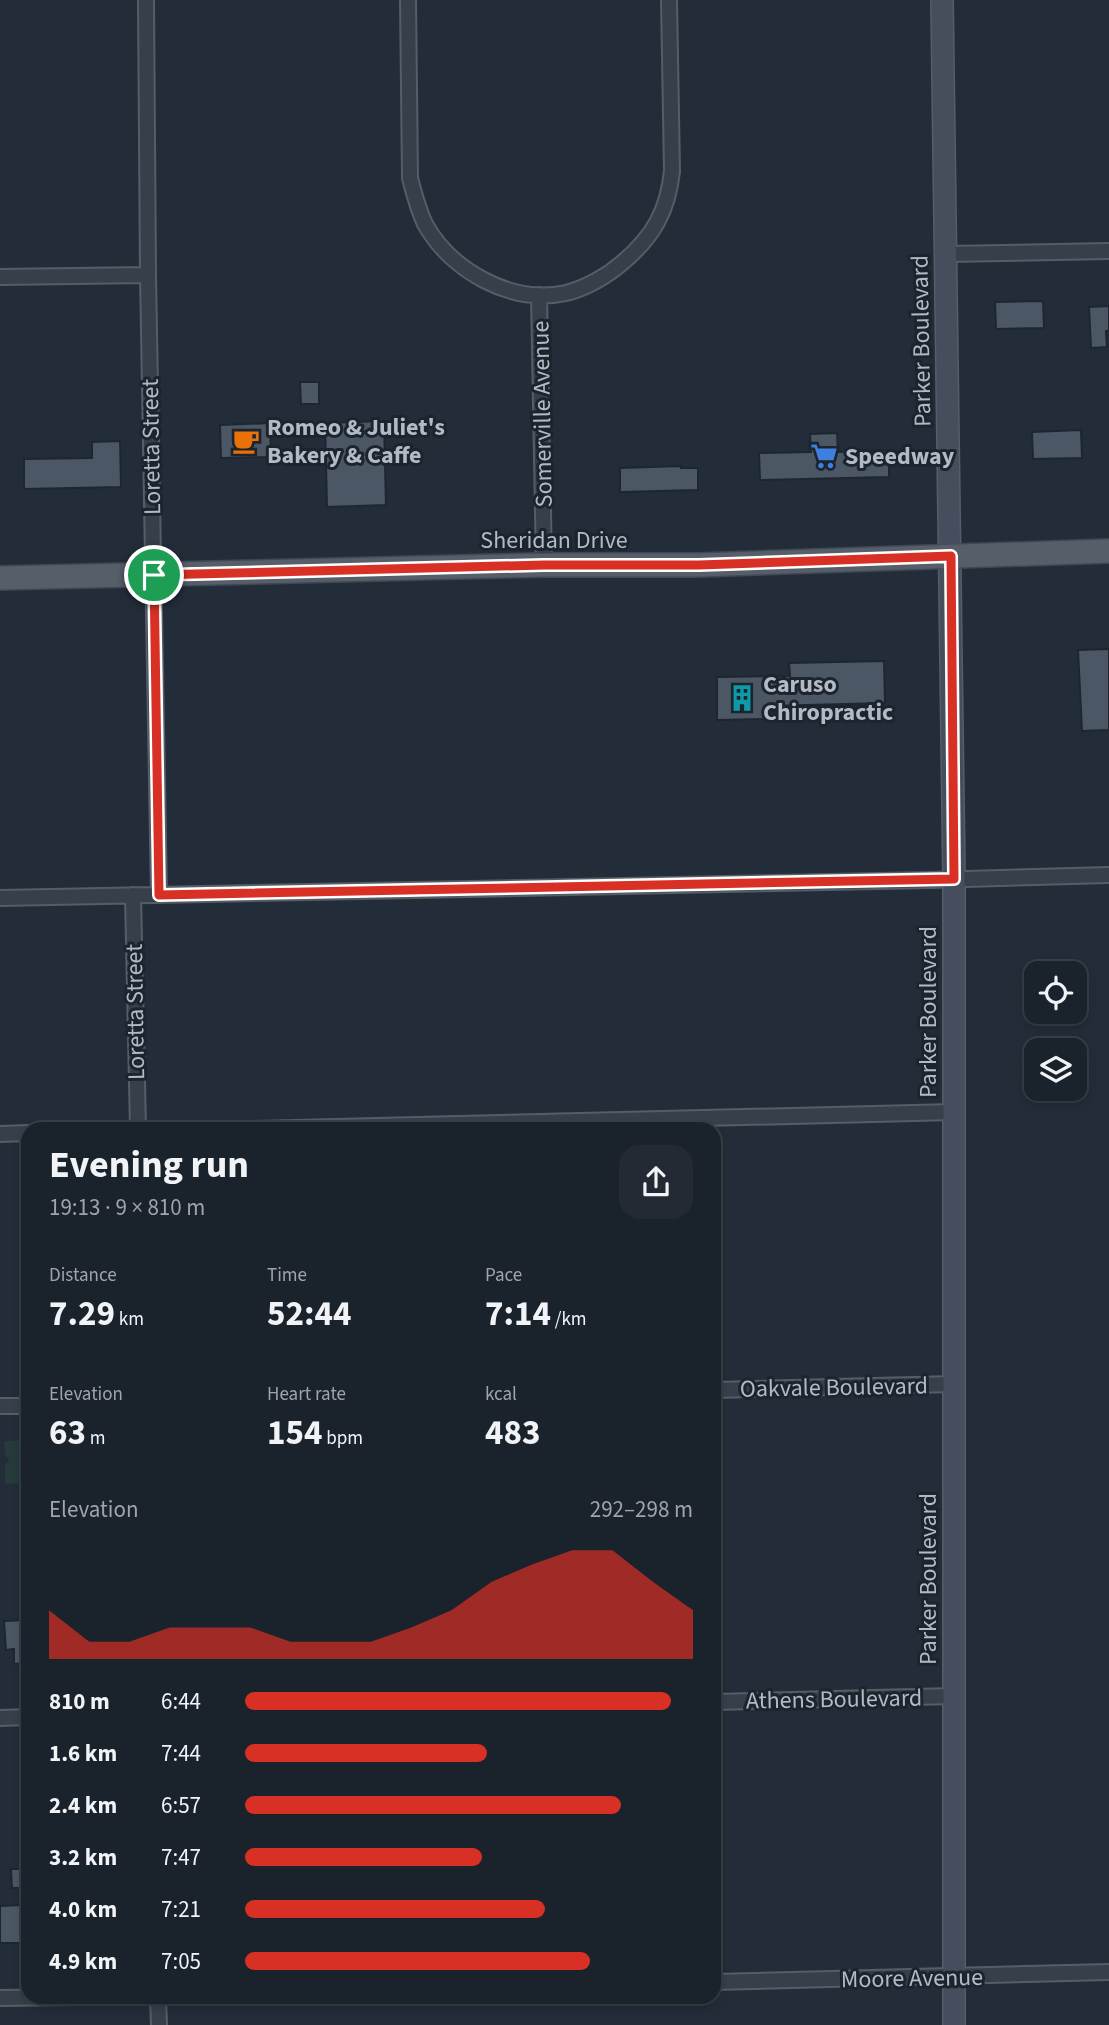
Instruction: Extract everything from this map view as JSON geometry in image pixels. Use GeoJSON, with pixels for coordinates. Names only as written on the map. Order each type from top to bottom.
{"type":"FeatureCollection","features":[{"type":"Feature","properties":{"kind":"main road","name":"Sheridan Drive"},"geometry":{"type":"LineString","coordinates":[[0,578],[544,565],[699,565],[1109,551]]}},
{"type":"Feature","properties":{"kind":"street","name":"Loretta Street"},"geometry":{"type":"LineString","coordinates":[[146,0],[159,895]]}},
{"type":"Feature","properties":{"kind":"street"},"geometry":{"type":"LineString","coordinates":[[408,0],[410,178],[417,204],[438,243],[457,262],[479,277],[505,289],[540,295]]}},
{"type":"Feature","properties":{"kind":"street","name":"Somerville Avenue"},"geometry":{"type":"LineString","coordinates":[[544,565],[540,295],[566,293],[613,271],[633,254],[662,216],[672,171],[669,0]]}},
{"type":"Feature","properties":{"kind":"street","name":"Parker Boulevard"},"geometry":{"type":"LineString","coordinates":[[942,0],[954,879],[954,2025]]}},
{"type":"Feature","properties":{"kind":"street"},"geometry":{"type":"LineString","coordinates":[[946,254],[1109,251]]}},
{"type":"Feature","properties":{"kind":"street"},"geometry":{"type":"LineString","coordinates":[[0,277],[148,275]]}},
{"type":"Feature","properties":{"kind":"street"},"geometry":{"type":"LineString","coordinates":[[0,898],[1109,874]]}},
{"type":"Feature","properties":{"kind":"street","name":"Loretta Street"},"geometry":{"type":"LineString","coordinates":[[133,895],[138,1122]]}},
{"type":"Feature","properties":{"kind":"street"},"geometry":{"type":"LineString","coordinates":[[542,1122],[954,1112]]}},
{"type":"Feature","properties":{"kind":"street"},"geometry":{"type":"LineString","coordinates":[[0,1134],[21,1133]]}},
{"type":"Feature","properties":{"kind":"street","name":"Oakvale Boulevard"},"geometry":{"type":"LineString","coordinates":[[721,1390],[954,1384]]}},
{"type":"Feature","properties":{"kind":"street"},"geometry":{"type":"LineString","coordinates":[[0,1406],[21,1406]]}},
{"type":"Feature","properties":{"kind":"street","name":"Athens Boulevard"},"geometry":{"type":"LineString","coordinates":[[721,1702],[954,1696]]}},
{"type":"Feature","properties":{"kind":"street"},"geometry":{"type":"LineString","coordinates":[[0,1718],[21,1717]]}},
{"type":"Feature","properties":{"kind":"street","name":"Moore Avenue"},"geometry":{"type":"LineString","coordinates":[[721,1982],[1109,1972]]}},
{"type":"Feature","properties":{"kind":"street"},"geometry":{"type":"LineString","coordinates":[[0,1998],[21,1998]]}},
{"type":"Feature","properties":{"kind":"street"},"geometry":{"type":"LineString","coordinates":[[158,2004],[159,2025]]}},
{"type":"Feature","properties":{"kind":"green space"},"geometry":{"type":"Polygon","coordinates":[[[21,1440],[21,1483],[5,1484],[5,1465],[9,1460],[5,1454],[4,1441],[21,1440]]]}},
{"type":"Feature","properties":{"kind":"building"},"geometry":{"type":"Polygon","coordinates":[[[1043,301],[1044,328],[996,329],[995,302],[1043,301]]]}},
{"type":"Feature","properties":{"kind":"building"},"geometry":{"type":"Polygon","coordinates":[[[1109,306],[1107,347],[1091,348],[1089,307],[1109,306]]]}},
{"type":"Feature","properties":{"kind":"building"},"geometry":{"type":"Polygon","coordinates":[[[300,382],[319,382],[319,404],[301,404],[300,382]]]}},
{"type":"Feature","properties":{"kind":"building"},"geometry":{"type":"Polygon","coordinates":[[[384,421],[386,505],[327,507],[325,423],[384,421]]]}},
{"type":"Feature","properties":{"kind":"building","name":"Romeo & Juliet's Bakery & Caffe"},"geometry":{"type":"Polygon","coordinates":[[[270,423],[271,457],[221,458],[220,425],[270,423]]]}},
{"type":"Feature","properties":{"kind":"building"},"geometry":{"type":"Polygon","coordinates":[[[1081,430],[1082,458],[1033,459],[1032,432],[1081,430]]]}},
{"type":"Feature","properties":{"kind":"building","name":"Speedway"},"geometry":{"type":"Polygon","coordinates":[[[837,433],[838,452],[889,450],[889,477],[760,480],[759,453],[811,452],[810,434],[837,433]]]}},
{"type":"Feature","properties":{"kind":"building"},"geometry":{"type":"Polygon","coordinates":[[[120,441],[121,487],[24,489],[24,459],[92,458],[92,442],[120,441]]]}},
{"type":"Feature","properties":{"kind":"building"},"geometry":{"type":"Polygon","coordinates":[[[620,468],[698,468],[698,490],[620,492],[620,468]]]}},
{"type":"Feature","properties":{"kind":"building"},"geometry":{"type":"Polygon","coordinates":[[[1109,649],[1109,730],[1082,731],[1078,650],[1109,649]]]}},
{"type":"Feature","properties":{"kind":"building"},"geometry":{"type":"Polygon","coordinates":[[[884,661],[885,703],[768,706],[768,719],[717,720],[717,677],[790,676],[789,663],[884,661]]]}},
{"type":"Feature","properties":{"kind":"building"},"geometry":{"type":"Polygon","coordinates":[[[21,1620],[21,1664],[14,1664],[14,1649],[6,1650],[4,1621],[21,1620]]]}},
{"type":"Feature","properties":{"kind":"building"},"geometry":{"type":"Polygon","coordinates":[[[11,1869],[21,1869],[21,1888],[12,1888],[11,1869]]]}},
{"type":"Feature","properties":{"kind":"building"},"geometry":{"type":"Polygon","coordinates":[[[20,1905],[20,1943],[0,1943],[0,1906],[20,1905]]]}},
{"type":"Feature","properties":{"kind":"place","name":"Romeo & Juliet's Bakery & Caffe"},"geometry":{"type":"Point","coordinates":[246,441]}},
{"type":"Feature","properties":{"kind":"place","name":"Speedway"},"geometry":{"type":"Point","coordinates":[824,456]}},
{"type":"Feature","properties":{"kind":"place","name":"Caruso Chiropractic"},"geometry":{"type":"Point","coordinates":[742,698]}},
{"type":"Feature","properties":{"kind":"route"},"geometry":{"type":"LineString","coordinates":[[951,556],[954,879],[159,895],[154,575],[544,565],[699,565],[951,556]]}}]}
